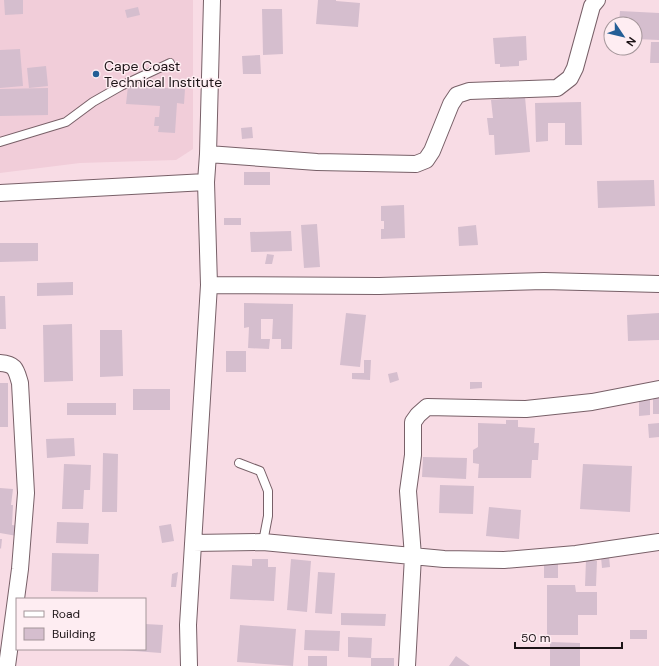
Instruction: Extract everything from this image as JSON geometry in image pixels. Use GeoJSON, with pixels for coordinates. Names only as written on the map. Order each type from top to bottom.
{"type":"FeatureCollection","features":[{"type":"Feature","properties":{"kind":"street"},"geometry":{"type":"LineString","coordinates":[[189,666],[188,625],[209,285],[206,182],[212,0]]}},
{"type":"Feature","properties":{"kind":"street"},"geometry":{"type":"LineString","coordinates":[[208,154],[317,162],[416,164],[426,160],[432,151],[451,104],[457,95],[469,91],[557,88],[570,78],[575,68],[592,6],[598,0]]}},
{"type":"Feature","properties":{"kind":"street"},"geometry":{"type":"LineString","coordinates":[[0,193],[206,182]]}},
{"type":"Feature","properties":{"kind":"street"},"geometry":{"type":"LineString","coordinates":[[209,285],[379,286],[544,281],[659,284]]}},
{"type":"Feature","properties":{"kind":"street"},"geometry":{"type":"LineString","coordinates":[[0,364],[8,364],[16,369],[20,383],[26,493],[16,598]]}},
{"type":"Feature","properties":{"kind":"street"},"geometry":{"type":"LineString","coordinates":[[407,666],[414,556],[408,491],[413,455],[413,422],[418,415],[427,407],[526,409],[592,402],[659,389]]}},
{"type":"Feature","properties":{"kind":"street"},"geometry":{"type":"LineString","coordinates":[[194,543],[263,542],[444,559],[504,560],[576,554],[659,542]]}},
{"type":"Feature","properties":{"kind":"street"},"geometry":{"type":"LineString","coordinates":[[7,666],[16,599]]}},
{"type":"Feature","properties":{"kind":"lane"},"geometry":{"type":"LineString","coordinates":[[0,142],[66,122],[93,102],[121,86],[170,63]]}},
{"type":"Feature","properties":{"kind":"lane"},"geometry":{"type":"LineString","coordinates":[[239,463],[260,471],[268,491],[268,516],[263,542]]}},
{"type":"Feature","properties":{"kind":"shaded area","name":"Cape Coast Technical Institute"},"geometry":{"type":"Polygon","coordinates":[[[0,0],[193,0],[193,149],[176,160],[80,163],[0,173],[0,0]]]}},
{"type":"Feature","properties":{"kind":"building"},"geometry":{"type":"Polygon","coordinates":[[[4,0],[23,0],[23,14],[5,15],[4,0]]]}},
{"type":"Feature","properties":{"kind":"building"},"geometry":{"type":"Polygon","coordinates":[[[318,0],[336,0],[360,3],[358,27],[316,24],[318,0]]]}},
{"type":"Feature","properties":{"kind":"building"},"geometry":{"type":"Polygon","coordinates":[[[138,7],[140,15],[127,18],[125,10],[138,7]]]}},
{"type":"Feature","properties":{"kind":"building"},"geometry":{"type":"Polygon","coordinates":[[[262,9],[282,9],[283,54],[263,55],[262,9]]]}},
{"type":"Feature","properties":{"kind":"building"},"geometry":{"type":"Polygon","coordinates":[[[620,11],[659,13],[659,40],[643,39],[643,16],[620,16],[620,11]]]}},
{"type":"Feature","properties":{"kind":"building"},"geometry":{"type":"Polygon","coordinates":[[[526,36],[527,60],[519,61],[519,66],[500,67],[500,64],[495,64],[493,38],[526,36]]]}},
{"type":"Feature","properties":{"kind":"building"},"geometry":{"type":"Polygon","coordinates":[[[651,42],[659,42],[659,63],[650,63],[651,42]]]}},
{"type":"Feature","properties":{"kind":"building"},"geometry":{"type":"Polygon","coordinates":[[[20,49],[23,86],[0,88],[0,50],[20,49]]]}},
{"type":"Feature","properties":{"kind":"building"},"geometry":{"type":"Polygon","coordinates":[[[260,55],[261,74],[243,74],[242,56],[260,55]]]}},
{"type":"Feature","properties":{"kind":"building"},"geometry":{"type":"Polygon","coordinates":[[[46,66],[48,86],[29,88],[27,68],[46,66]]]}},
{"type":"Feature","properties":{"kind":"building"},"geometry":{"type":"Polygon","coordinates":[[[128,86],[185,89],[184,104],[177,103],[175,133],[158,132],[159,126],[154,126],[155,117],[159,117],[160,106],[126,104],[128,86]]]}},
{"type":"Feature","properties":{"kind":"building"},"geometry":{"type":"Polygon","coordinates":[[[48,88],[48,115],[0,116],[0,89],[48,88]]]}},
{"type":"Feature","properties":{"kind":"building"},"geometry":{"type":"Polygon","coordinates":[[[525,97],[530,152],[495,155],[494,135],[489,135],[487,118],[493,118],[491,100],[525,97]]]}},
{"type":"Feature","properties":{"kind":"building"},"geometry":{"type":"Polygon","coordinates":[[[581,102],[582,145],[565,145],[565,123],[548,123],[548,141],[536,142],[535,103],[581,102]]]}},
{"type":"Feature","properties":{"kind":"building"},"geometry":{"type":"Polygon","coordinates":[[[252,127],[253,138],[242,139],[241,128],[252,127]]]}},
{"type":"Feature","properties":{"kind":"building"},"geometry":{"type":"Polygon","coordinates":[[[244,172],[270,172],[270,185],[244,185],[244,172]]]}},
{"type":"Feature","properties":{"kind":"building"},"geometry":{"type":"Polygon","coordinates":[[[654,180],[655,206],[598,208],[597,181],[654,180]]]}},
{"type":"Feature","properties":{"kind":"building"},"geometry":{"type":"Polygon","coordinates":[[[404,205],[405,238],[381,239],[381,229],[384,229],[384,221],[381,221],[381,206],[404,205]]]}},
{"type":"Feature","properties":{"kind":"building"},"geometry":{"type":"Polygon","coordinates":[[[224,218],[241,218],[241,225],[224,225],[224,218]]]}},
{"type":"Feature","properties":{"kind":"building"},"geometry":{"type":"Polygon","coordinates":[[[317,224],[320,267],[304,268],[301,225],[317,224]]]}},
{"type":"Feature","properties":{"kind":"building"},"geometry":{"type":"Polygon","coordinates":[[[476,225],[478,245],[459,246],[458,227],[476,225]]]}},
{"type":"Feature","properties":{"kind":"building"},"geometry":{"type":"Polygon","coordinates":[[[291,231],[292,251],[251,252],[250,232],[291,231]]]}},
{"type":"Feature","properties":{"kind":"building"},"geometry":{"type":"Polygon","coordinates":[[[0,243],[38,243],[38,261],[0,262],[0,243]]]}},
{"type":"Feature","properties":{"kind":"building"},"geometry":{"type":"Polygon","coordinates":[[[267,254],[274,255],[272,264],[265,264],[267,254]]]}},
{"type":"Feature","properties":{"kind":"building"},"geometry":{"type":"Polygon","coordinates":[[[73,282],[73,295],[37,296],[37,283],[73,282]]]}},
{"type":"Feature","properties":{"kind":"building"},"geometry":{"type":"Polygon","coordinates":[[[0,296],[5,296],[6,329],[0,329],[0,296]]]}},
{"type":"Feature","properties":{"kind":"building"},"geometry":{"type":"Polygon","coordinates":[[[244,303],[293,304],[292,349],[281,349],[281,339],[272,339],[273,319],[261,319],[261,339],[270,339],[269,349],[248,348],[249,327],[244,328],[244,303]]]}},
{"type":"Feature","properties":{"kind":"building"},"geometry":{"type":"Polygon","coordinates":[[[346,313],[366,315],[360,367],[340,365],[346,313]]]}},
{"type":"Feature","properties":{"kind":"building"},"geometry":{"type":"Polygon","coordinates":[[[659,313],[659,340],[628,341],[627,315],[659,313]]]}},
{"type":"Feature","properties":{"kind":"building"},"geometry":{"type":"Polygon","coordinates":[[[72,324],[73,381],[44,382],[43,325],[72,324]]]}},
{"type":"Feature","properties":{"kind":"building"},"geometry":{"type":"Polygon","coordinates":[[[100,330],[122,330],[123,376],[100,377],[100,330]]]}},
{"type":"Feature","properties":{"kind":"building"},"geometry":{"type":"Polygon","coordinates":[[[226,351],[246,351],[246,372],[226,372],[226,351]]]}},
{"type":"Feature","properties":{"kind":"building"},"geometry":{"type":"Polygon","coordinates":[[[364,360],[371,360],[370,380],[352,379],[352,373],[364,373],[364,360]]]}},
{"type":"Feature","properties":{"kind":"building"},"geometry":{"type":"Polygon","coordinates":[[[397,372],[399,380],[390,383],[388,374],[397,372]]]}},
{"type":"Feature","properties":{"kind":"building"},"geometry":{"type":"Polygon","coordinates":[[[470,382],[482,382],[482,388],[470,389],[470,382]]]}},
{"type":"Feature","properties":{"kind":"building"},"geometry":{"type":"Polygon","coordinates":[[[0,383],[8,383],[8,427],[0,427],[0,383]]]}},
{"type":"Feature","properties":{"kind":"building"},"geometry":{"type":"Polygon","coordinates":[[[133,389],[170,389],[170,410],[133,410],[133,389]]]}},
{"type":"Feature","properties":{"kind":"building"},"geometry":{"type":"Polygon","coordinates":[[[653,396],[659,396],[659,414],[653,414],[653,396]]]}},
{"type":"Feature","properties":{"kind":"building"},"geometry":{"type":"Polygon","coordinates":[[[639,398],[650,398],[650,415],[639,416],[639,398]]]}},
{"type":"Feature","properties":{"kind":"building"},"geometry":{"type":"Polygon","coordinates":[[[67,403],[116,403],[116,415],[67,415],[67,403]]]}},
{"type":"Feature","properties":{"kind":"building"},"geometry":{"type":"Polygon","coordinates":[[[506,420],[518,420],[518,427],[535,428],[534,443],[539,443],[538,460],[532,460],[531,478],[478,478],[479,464],[473,463],[473,450],[478,447],[478,423],[506,424],[506,420]]]}},
{"type":"Feature","properties":{"kind":"building"},"geometry":{"type":"Polygon","coordinates":[[[659,423],[659,437],[649,438],[648,424],[659,423]]]}},
{"type":"Feature","properties":{"kind":"building"},"geometry":{"type":"Polygon","coordinates":[[[74,438],[75,456],[47,458],[46,439],[74,438]]]}},
{"type":"Feature","properties":{"kind":"building"},"geometry":{"type":"Polygon","coordinates":[[[103,453],[118,454],[117,512],[102,512],[103,453]]]}},
{"type":"Feature","properties":{"kind":"building"},"geometry":{"type":"Polygon","coordinates":[[[423,457],[467,458],[466,479],[422,477],[423,457]]]}},
{"type":"Feature","properties":{"kind":"building"},"geometry":{"type":"Polygon","coordinates":[[[64,464],[91,465],[90,490],[84,490],[83,509],[62,509],[64,464]]]}},
{"type":"Feature","properties":{"kind":"building"},"geometry":{"type":"Polygon","coordinates":[[[583,464],[632,466],[630,512],[580,509],[583,464]]]}},
{"type":"Feature","properties":{"kind":"building"},"geometry":{"type":"Polygon","coordinates":[[[440,485],[474,486],[473,514],[439,513],[440,485]]]}},
{"type":"Feature","properties":{"kind":"building"},"geometry":{"type":"Polygon","coordinates":[[[0,488],[13,489],[11,505],[13,505],[12,525],[19,526],[17,536],[0,533],[0,488]]]}},
{"type":"Feature","properties":{"kind":"building"},"geometry":{"type":"Polygon","coordinates":[[[489,507],[521,510],[519,539],[486,536],[489,507]]]}},
{"type":"Feature","properties":{"kind":"building"},"geometry":{"type":"Polygon","coordinates":[[[57,522],[89,523],[88,544],[56,543],[57,522]]]}},
{"type":"Feature","properties":{"kind":"building"},"geometry":{"type":"Polygon","coordinates":[[[171,524],[174,541],[162,543],[159,526],[171,524]]]}},
{"type":"Feature","properties":{"kind":"building"},"geometry":{"type":"Polygon","coordinates":[[[0,539],[2,539],[1,549],[0,548],[0,539]]]}},
{"type":"Feature","properties":{"kind":"building"},"geometry":{"type":"Polygon","coordinates":[[[52,553],[99,554],[98,592],[51,591],[52,553]]]}},
{"type":"Feature","properties":{"kind":"building"},"geometry":{"type":"Polygon","coordinates":[[[609,556],[610,567],[602,568],[601,557],[609,556]]]}},
{"type":"Feature","properties":{"kind":"building"},"geometry":{"type":"Polygon","coordinates":[[[252,559],[268,559],[268,567],[276,567],[274,601],[230,599],[232,565],[252,566],[252,559]]]}},
{"type":"Feature","properties":{"kind":"building"},"geometry":{"type":"Polygon","coordinates":[[[291,559],[311,561],[307,612],[287,610],[291,559]]]}},
{"type":"Feature","properties":{"kind":"building"},"geometry":{"type":"Polygon","coordinates":[[[558,560],[558,578],[544,578],[544,561],[558,560]]]}},
{"type":"Feature","properties":{"kind":"building"},"geometry":{"type":"Polygon","coordinates":[[[586,560],[597,561],[596,586],[585,586],[586,560]]]}},
{"type":"Feature","properties":{"kind":"building"},"geometry":{"type":"Polygon","coordinates":[[[178,572],[176,587],[171,587],[172,574],[178,572]]]}},
{"type":"Feature","properties":{"kind":"building"},"geometry":{"type":"Polygon","coordinates":[[[318,572],[335,573],[332,614],[315,613],[318,572]]]}},
{"type":"Feature","properties":{"kind":"building"},"geometry":{"type":"Polygon","coordinates":[[[547,585],[575,585],[576,592],[597,592],[597,615],[578,615],[578,635],[547,635],[547,585]]]}},
{"type":"Feature","properties":{"kind":"building"},"geometry":{"type":"Polygon","coordinates":[[[341,613],[386,614],[385,626],[341,625],[341,613]]]}},
{"type":"Feature","properties":{"kind":"building"},"geometry":{"type":"Polygon","coordinates":[[[146,624],[163,625],[161,653],[121,650],[146,650],[146,624]]]}},
{"type":"Feature","properties":{"kind":"building"},"geometry":{"type":"Polygon","coordinates":[[[240,625],[296,629],[293,666],[237,662],[240,625]]]}},
{"type":"Feature","properties":{"kind":"building"},"geometry":{"type":"Polygon","coordinates":[[[305,630],[340,631],[339,651],[304,650],[305,630]]]}},
{"type":"Feature","properties":{"kind":"building"},"geometry":{"type":"Polygon","coordinates":[[[630,630],[647,630],[647,639],[630,639],[630,630]]]}},
{"type":"Feature","properties":{"kind":"building"},"geometry":{"type":"Polygon","coordinates":[[[348,637],[372,638],[371,658],[348,657],[348,637]]]}},
{"type":"Feature","properties":{"kind":"building"},"geometry":{"type":"Polygon","coordinates":[[[550,642],[580,643],[580,666],[550,666],[550,642]]]}},
{"type":"Feature","properties":{"kind":"building"},"geometry":{"type":"Polygon","coordinates":[[[308,656],[327,656],[327,666],[308,666],[308,656]]]}},
{"type":"Feature","properties":{"kind":"building"},"geometry":{"type":"Polygon","coordinates":[[[456,656],[470,666],[449,666],[456,656]]]}},
{"type":"Feature","properties":{"kind":"building"},"geometry":{"type":"Polygon","coordinates":[[[371,658],[394,658],[394,666],[371,666],[371,658]]]}},
{"type":"Feature","properties":{"kind":"place","name":"Cape Coast Technical Institute"},"geometry":{"type":"Point","coordinates":[96,74]}}]}
